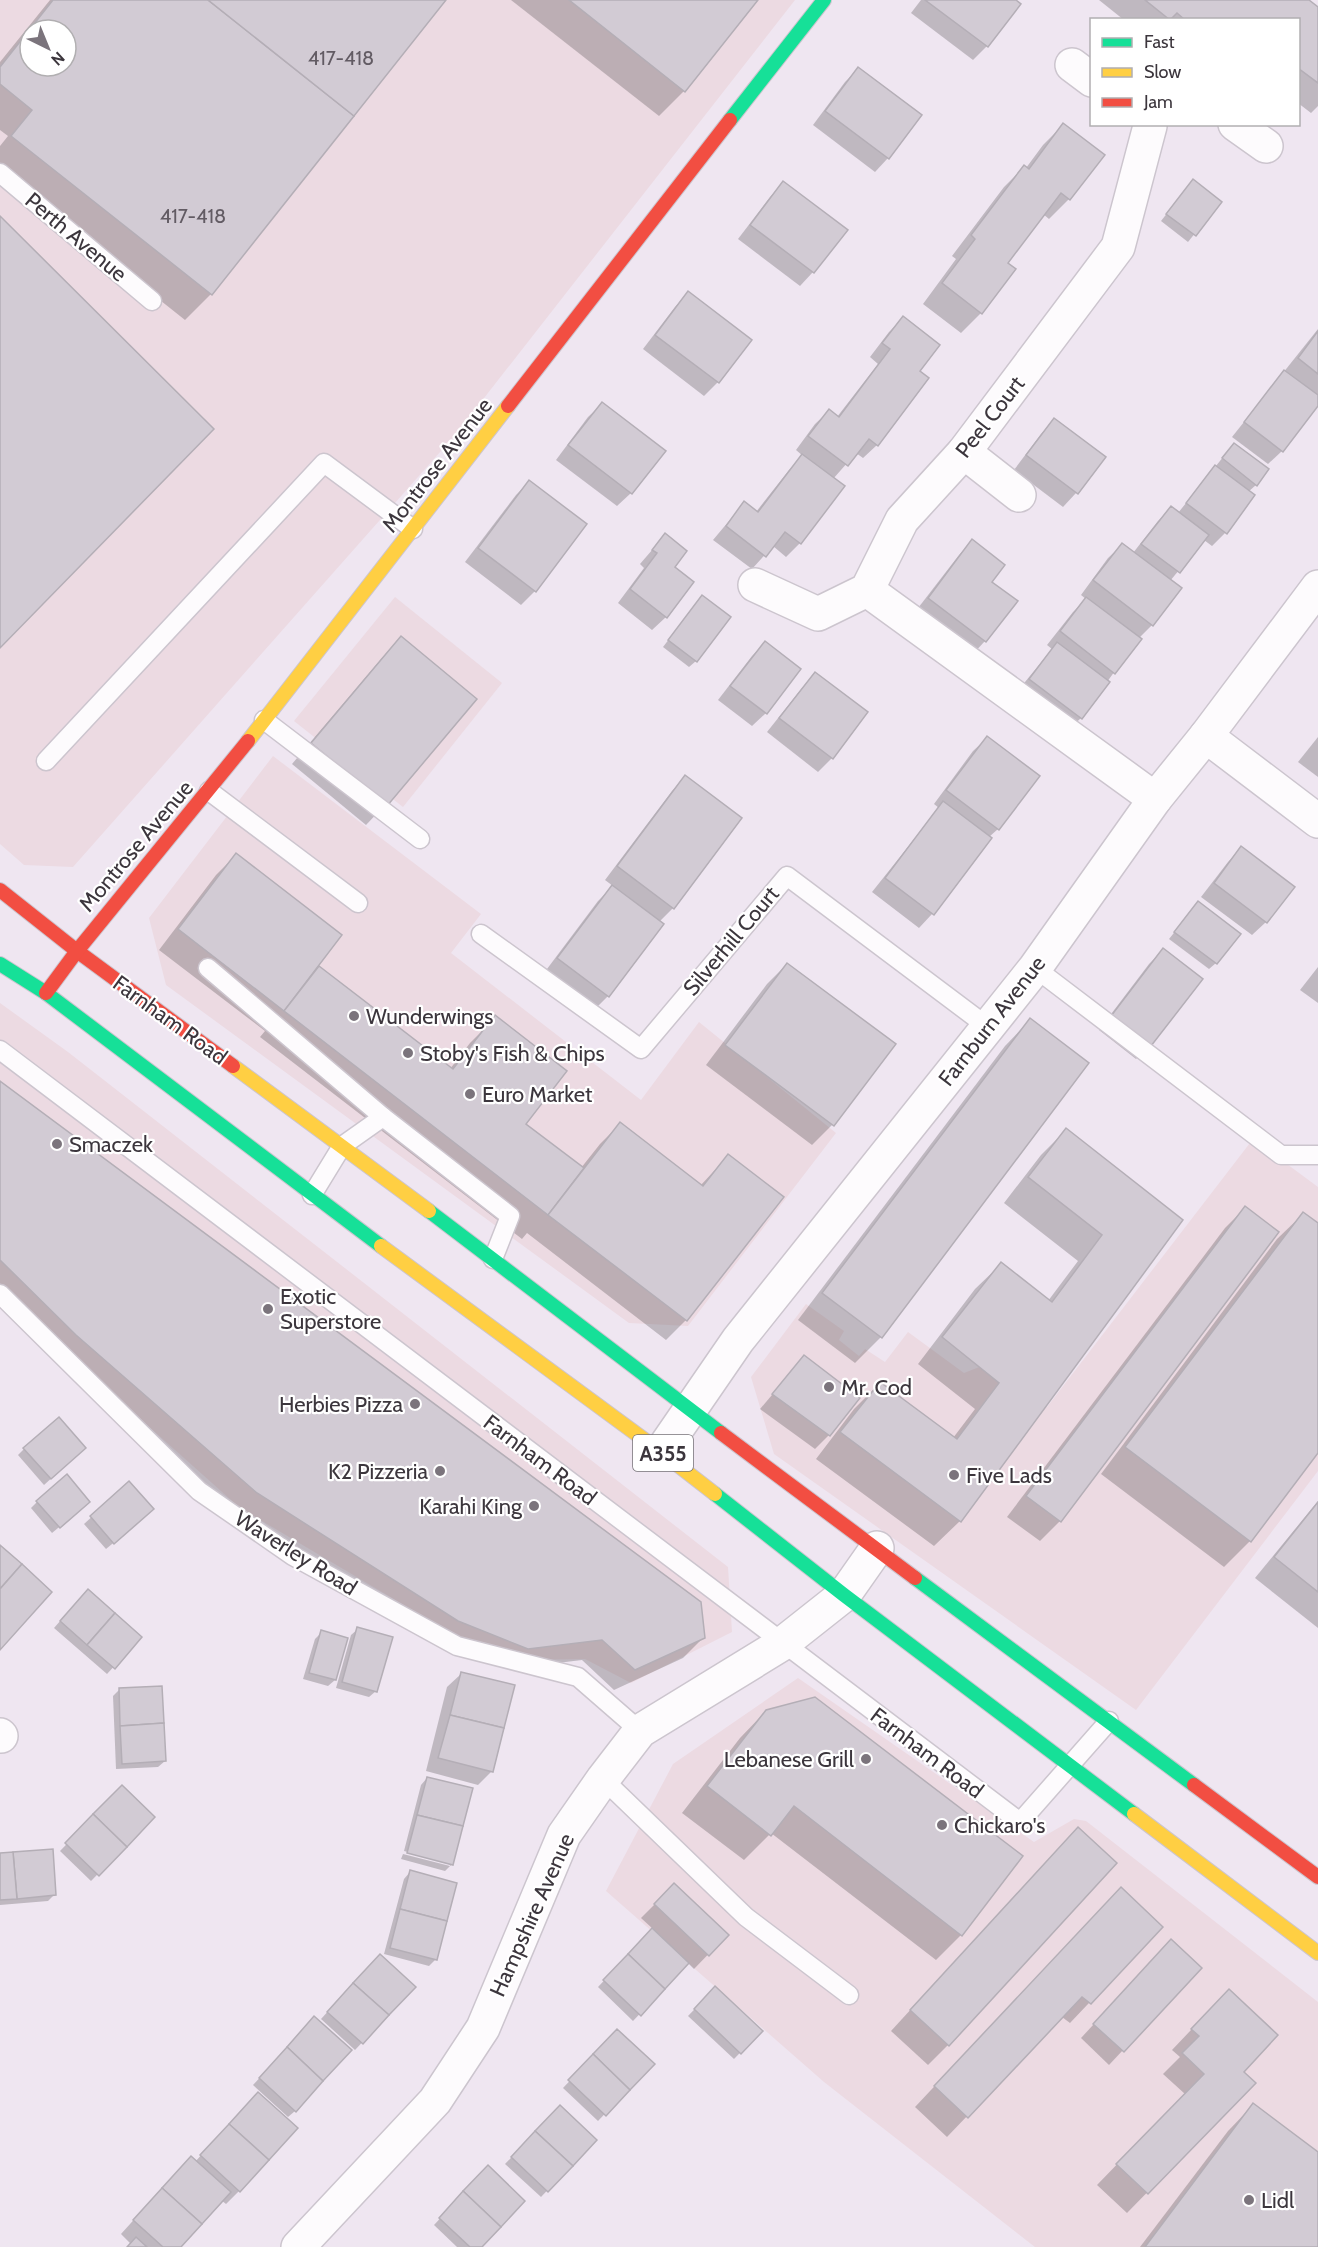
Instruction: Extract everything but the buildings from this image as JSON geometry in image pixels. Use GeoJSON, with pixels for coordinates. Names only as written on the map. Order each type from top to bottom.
{"type":"FeatureCollection","features":[{"type":"Feature","properties":{"kind":"main road","name":"Montrose Avenue"},"geometry":{"type":"LineString","coordinates":[[46,993],[77,951],[209,791],[824,0]]}},
{"type":"Feature","properties":{"kind":"main road","name":"Farnham Road"},"geometry":{"type":"LineString","coordinates":[[0,890],[77,951],[493,1259],[691,1411],[1318,1877]]}},
{"type":"Feature","properties":{"kind":"main road","name":"A355"},"geometry":{"type":"LineString","coordinates":[[0,964],[46,993],[312,1195],[661,1452],[844,1595],[1318,1953]]}},
{"type":"Feature","properties":{"kind":"street","name":"Peel Court"},"geometry":{"type":"LineString","coordinates":[[867,590],[902,520],[964,452],[1118,247],[1150,126]]}},
{"type":"Feature","properties":{"kind":"street"},"geometry":{"type":"LineString","coordinates":[[1238,126],[1266,146]]}},
{"type":"Feature","properties":{"kind":"street"},"geometry":{"type":"LineString","coordinates":[[964,452],[1019,495]]}},
{"type":"Feature","properties":{"kind":"street"},"geometry":{"type":"LineString","coordinates":[[755,585],[818,614],[867,590],[1155,799]]}},
{"type":"Feature","properties":{"kind":"street","name":"Farnburn Avenue"},"geometry":{"type":"LineString","coordinates":[[661,1452],[738,1340],[1035,968],[1155,799],[1206,736],[1318,586]]}},
{"type":"Feature","properties":{"kind":"street"},"geometry":{"type":"LineString","coordinates":[[1206,736],[1318,821]]}},
{"type":"Feature","properties":{"kind":"street","name":"Hampshire Avenue"},"geometry":{"type":"LineString","coordinates":[[298,2247],[435,2101],[483,2028],[564,1834],[640,1731],[782,1644],[844,1595],[877,1548]]}},
{"type":"Feature","properties":{"kind":"lane","name":"Perth Avenue"},"geometry":{"type":"LineString","coordinates":[[0,173],[152,301]]}},
{"type":"Feature","properties":{"kind":"lane"},"geometry":{"type":"LineString","coordinates":[[46,761],[324,463],[413,529]]}},
{"type":"Feature","properties":{"kind":"lane"},"geometry":{"type":"LineString","coordinates":[[264,720],[420,838]]}},
{"type":"Feature","properties":{"kind":"lane"},"geometry":{"type":"LineString","coordinates":[[209,791],[358,903]]}},
{"type":"Feature","properties":{"kind":"lane","name":"Silverhill Court"},"geometry":{"type":"LineString","coordinates":[[482,934],[641,1048],[787,876],[988,1027]]}},
{"type":"Feature","properties":{"kind":"lane"},"geometry":{"type":"LineString","coordinates":[[208,968],[383,1117],[510,1216],[493,1259]]}},
{"type":"Feature","properties":{"kind":"lane"},"geometry":{"type":"LineString","coordinates":[[1035,968],[1281,1155],[1318,1155]]}},
{"type":"Feature","properties":{"kind":"lane","name":"Farnham Road"},"geometry":{"type":"LineString","coordinates":[[0,1050],[1020,1822],[1109,1721]]}},
{"type":"Feature","properties":{"kind":"lane"},"geometry":{"type":"LineString","coordinates":[[312,1195],[342,1146],[383,1117]]}},
{"type":"Feature","properties":{"kind":"lane","name":"Waverley Road"},"geometry":{"type":"LineString","coordinates":[[0,1294],[199,1491],[293,1556],[457,1646],[578,1677],[640,1731]]}},
{"type":"Feature","properties":{"kind":"lane"},"geometry":{"type":"LineString","coordinates":[[603,1779],[746,1917],[849,1995]]}},
{"type":"Feature","properties":{"kind":"shaded area"},"geometry":{"type":"Polygon","coordinates":[[[0,0],[795,0],[456,434],[73,867],[24,865],[0,844],[0,0]]]}},
{"type":"Feature","properties":{"kind":"shaded area"},"geometry":{"type":"Polygon","coordinates":[[[395,597],[502,683],[403,807],[294,721],[395,597]]]}},
{"type":"Feature","properties":{"kind":"shaded area"},"geometry":{"type":"Polygon","coordinates":[[[273,756],[481,914],[451,953],[641,1100],[699,1022],[836,1133],[688,1326],[629,1323],[166,985],[149,918],[273,756]]]}},
{"type":"Feature","properties":{"kind":"shaded area"},"geometry":{"type":"Polygon","coordinates":[[[0,1003],[68,1052],[728,1567],[732,1632],[631,1683],[585,1659],[520,1660],[453,1634],[240,1508],[63,1350],[0,1283],[0,1003]]]}},
{"type":"Feature","properties":{"kind":"shaded area"},"geometry":{"type":"Polygon","coordinates":[[[1253,1139],[1318,1187],[1318,1471],[1136,1710],[774,1454],[751,1377],[806,1304],[844,1331],[839,1340],[859,1356],[865,1349],[885,1362],[908,1332],[964,1373],[992,1362],[1047,1407],[1253,1139]]]}},
{"type":"Feature","properties":{"kind":"shaded area"},"geometry":{"type":"Polygon","coordinates":[[[798,1678],[1034,1842],[1074,1819],[1086,1821],[1318,2002],[1318,2247],[1035,2247],[824,2082],[606,1891],[673,1764],[798,1678]]]}},
{"type":"Feature","properties":{"kind":"traffic: fast"},"geometry":{"type":"LineString","coordinates":[[730,120],[824,0]]}},
{"type":"Feature","properties":{"kind":"traffic: fast"},"geometry":{"type":"LineString","coordinates":[[0,964],[46,993],[381,1246]]}},
{"type":"Feature","properties":{"kind":"traffic: fast"},"geometry":{"type":"LineString","coordinates":[[429,1211],[721,1433]]}},
{"type":"Feature","properties":{"kind":"traffic: fast"},"geometry":{"type":"LineString","coordinates":[[715,1494],[844,1595],[1134,1814]]}},
{"type":"Feature","properties":{"kind":"traffic: fast"},"geometry":{"type":"LineString","coordinates":[[915,1578],[1194,1785]]}},
{"type":"Feature","properties":{"kind":"traffic: slow"},"geometry":{"type":"LineString","coordinates":[[248,741],[508,406]]}},
{"type":"Feature","properties":{"kind":"traffic: slow"},"geometry":{"type":"LineString","coordinates":[[233,1066],[429,1211]]}},
{"type":"Feature","properties":{"kind":"traffic: slow"},"geometry":{"type":"LineString","coordinates":[[381,1246],[715,1494]]}},
{"type":"Feature","properties":{"kind":"traffic: slow"},"geometry":{"type":"LineString","coordinates":[[1134,1814],[1318,1953]]}},
{"type":"Feature","properties":{"kind":"traffic: jam"},"geometry":{"type":"LineString","coordinates":[[508,406],[730,120]]}},
{"type":"Feature","properties":{"kind":"traffic: jam"},"geometry":{"type":"LineString","coordinates":[[46,993],[77,951],[248,741]]}},
{"type":"Feature","properties":{"kind":"traffic: jam"},"geometry":{"type":"LineString","coordinates":[[0,890],[77,951],[233,1066]]}},
{"type":"Feature","properties":{"kind":"traffic: jam"},"geometry":{"type":"LineString","coordinates":[[721,1433],[915,1578]]}},
{"type":"Feature","properties":{"kind":"traffic: jam"},"geometry":{"type":"LineString","coordinates":[[1194,1785],[1318,1877]]}},
{"type":"Feature","properties":{"kind":"place","name":"Wunderwings"},"geometry":{"type":"Point","coordinates":[354,1016]}},
{"type":"Feature","properties":{"kind":"place","name":"Stoby's Fish & Chips"},"geometry":{"type":"Point","coordinates":[408,1053]}},
{"type":"Feature","properties":{"kind":"place","name":"Euro Market"},"geometry":{"type":"Point","coordinates":[470,1094]}},
{"type":"Feature","properties":{"kind":"place","name":"Smaczek"},"geometry":{"type":"Point","coordinates":[57,1144]}},
{"type":"Feature","properties":{"kind":"place","name":"Exotic Superstore"},"geometry":{"type":"Point","coordinates":[268,1309]}},
{"type":"Feature","properties":{"kind":"place","name":"Mr. Cod"},"geometry":{"type":"Point","coordinates":[829,1387]}},
{"type":"Feature","properties":{"kind":"place","name":"Herbies Pizza"},"geometry":{"type":"Point","coordinates":[415,1404]}},
{"type":"Feature","properties":{"kind":"place","name":"K2 Pizzeria"},"geometry":{"type":"Point","coordinates":[440,1471]}},
{"type":"Feature","properties":{"kind":"place","name":"Five Lads"},"geometry":{"type":"Point","coordinates":[954,1475]}},
{"type":"Feature","properties":{"kind":"place","name":"Karahi King"},"geometry":{"type":"Point","coordinates":[534,1506]}},
{"type":"Feature","properties":{"kind":"place","name":"Lebanese Grill"},"geometry":{"type":"Point","coordinates":[866,1759]}},
{"type":"Feature","properties":{"kind":"place","name":"Chickaro's"},"geometry":{"type":"Point","coordinates":[942,1825]}},
{"type":"Feature","properties":{"kind":"place","name":"Lidl"},"geometry":{"type":"Point","coordinates":[1249,2200]}}]}
